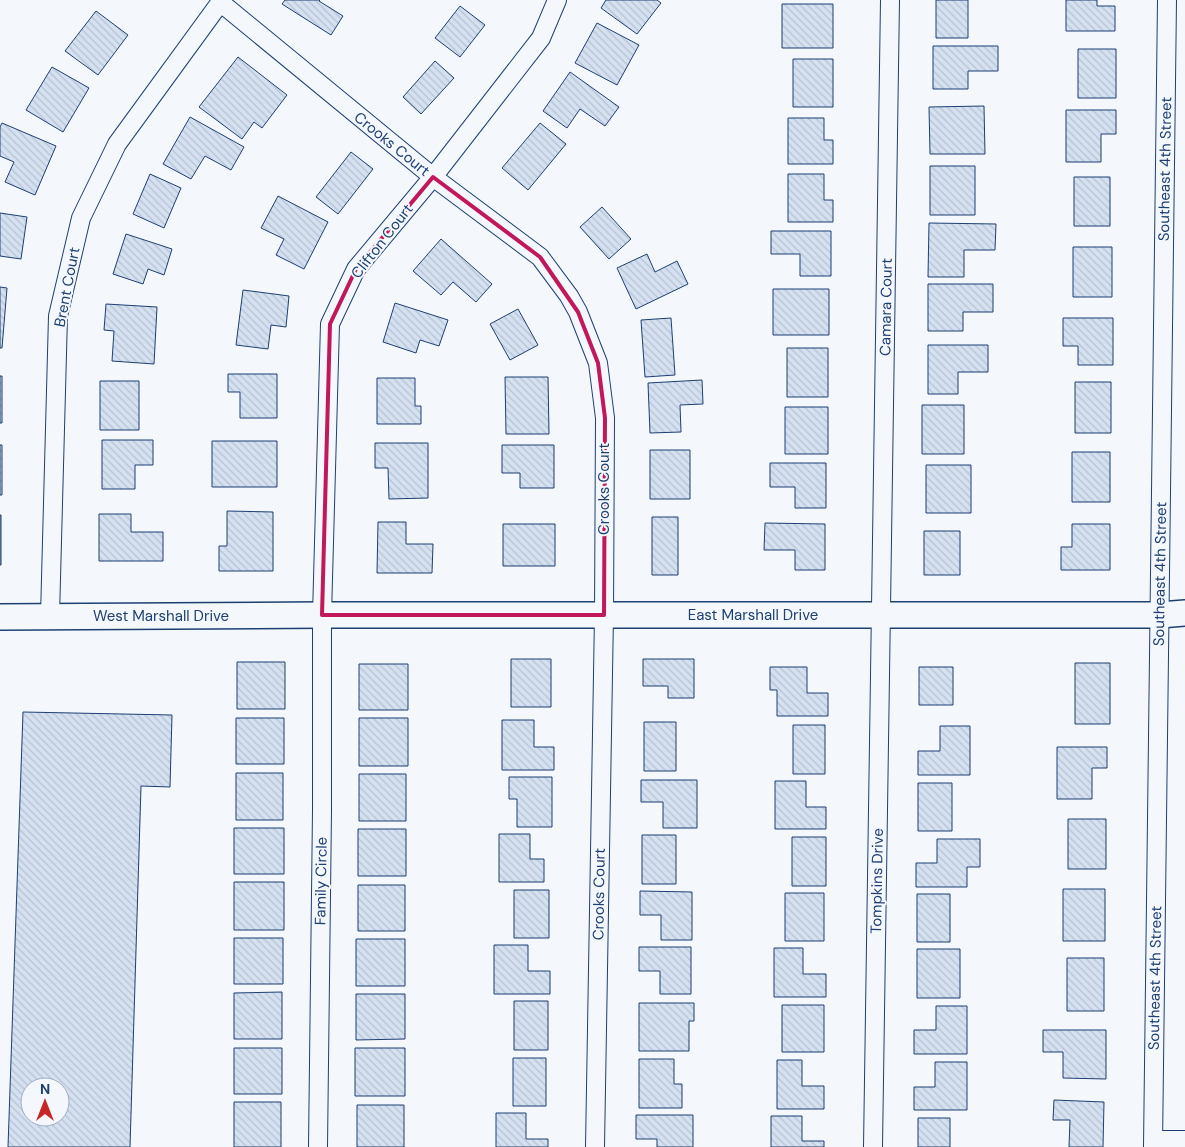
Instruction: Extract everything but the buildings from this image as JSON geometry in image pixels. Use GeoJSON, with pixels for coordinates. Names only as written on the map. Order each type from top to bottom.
{"type":"FeatureCollection","features":[{"type":"Feature","properties":{"kind":"main road","name":"East Marshall Drive"},"geometry":{"type":"LineString","coordinates":[[322,615],[1160,615],[1185,613]]}},
{"type":"Feature","properties":{"kind":"main road","name":"West Marshall Drive"},"geometry":{"type":"LineString","coordinates":[[0,617],[322,615]]}},
{"type":"Feature","properties":{"kind":"street","name":"Clifton Court"},"geometry":{"type":"LineString","coordinates":[[322,615],[330,324],[356,270],[433,177],[541,38],[558,0]]}},
{"type":"Feature","properties":{"kind":"street","name":"Camara Court"},"geometry":{"type":"LineString","coordinates":[[881,615],[890,0]]}},
{"type":"Feature","properties":{"kind":"street","name":"Southeast 4th Street"},"geometry":{"type":"LineString","coordinates":[[1153,1144],[1167,0]]}},
{"type":"Feature","properties":{"kind":"street","name":"Crooks Court"},"geometry":{"type":"LineString","coordinates":[[221,1],[433,177],[540,257],[569,296],[578,312],[598,363],[605,418],[604,615],[595,1147]]}},
{"type":"Feature","properties":{"kind":"street","name":"Brent Court"},"geometry":{"type":"LineString","coordinates":[[50,616],[58,316],[81,218],[117,144],[221,1]]}},
{"type":"Feature","properties":{"kind":"street","name":"Family Circle"},"geometry":{"type":"LineString","coordinates":[[318,1147],[322,615]]}},
{"type":"Feature","properties":{"kind":"street","name":"Tompkins Drive"},"geometry":{"type":"LineString","coordinates":[[873,1147],[881,615]]}},
{"type":"Feature","properties":{"kind":"street"},"geometry":{"type":"LineString","coordinates":[[1153,1144],[1185,1140]]}},
{"type":"Feature","properties":{"kind":"highlighted area"},"geometry":{"type":"Polygon","coordinates":[[[433,177],[540,257],[578,312],[598,363],[605,418],[604,615],[322,615],[330,324],[356,269],[433,177]]]}}]}
